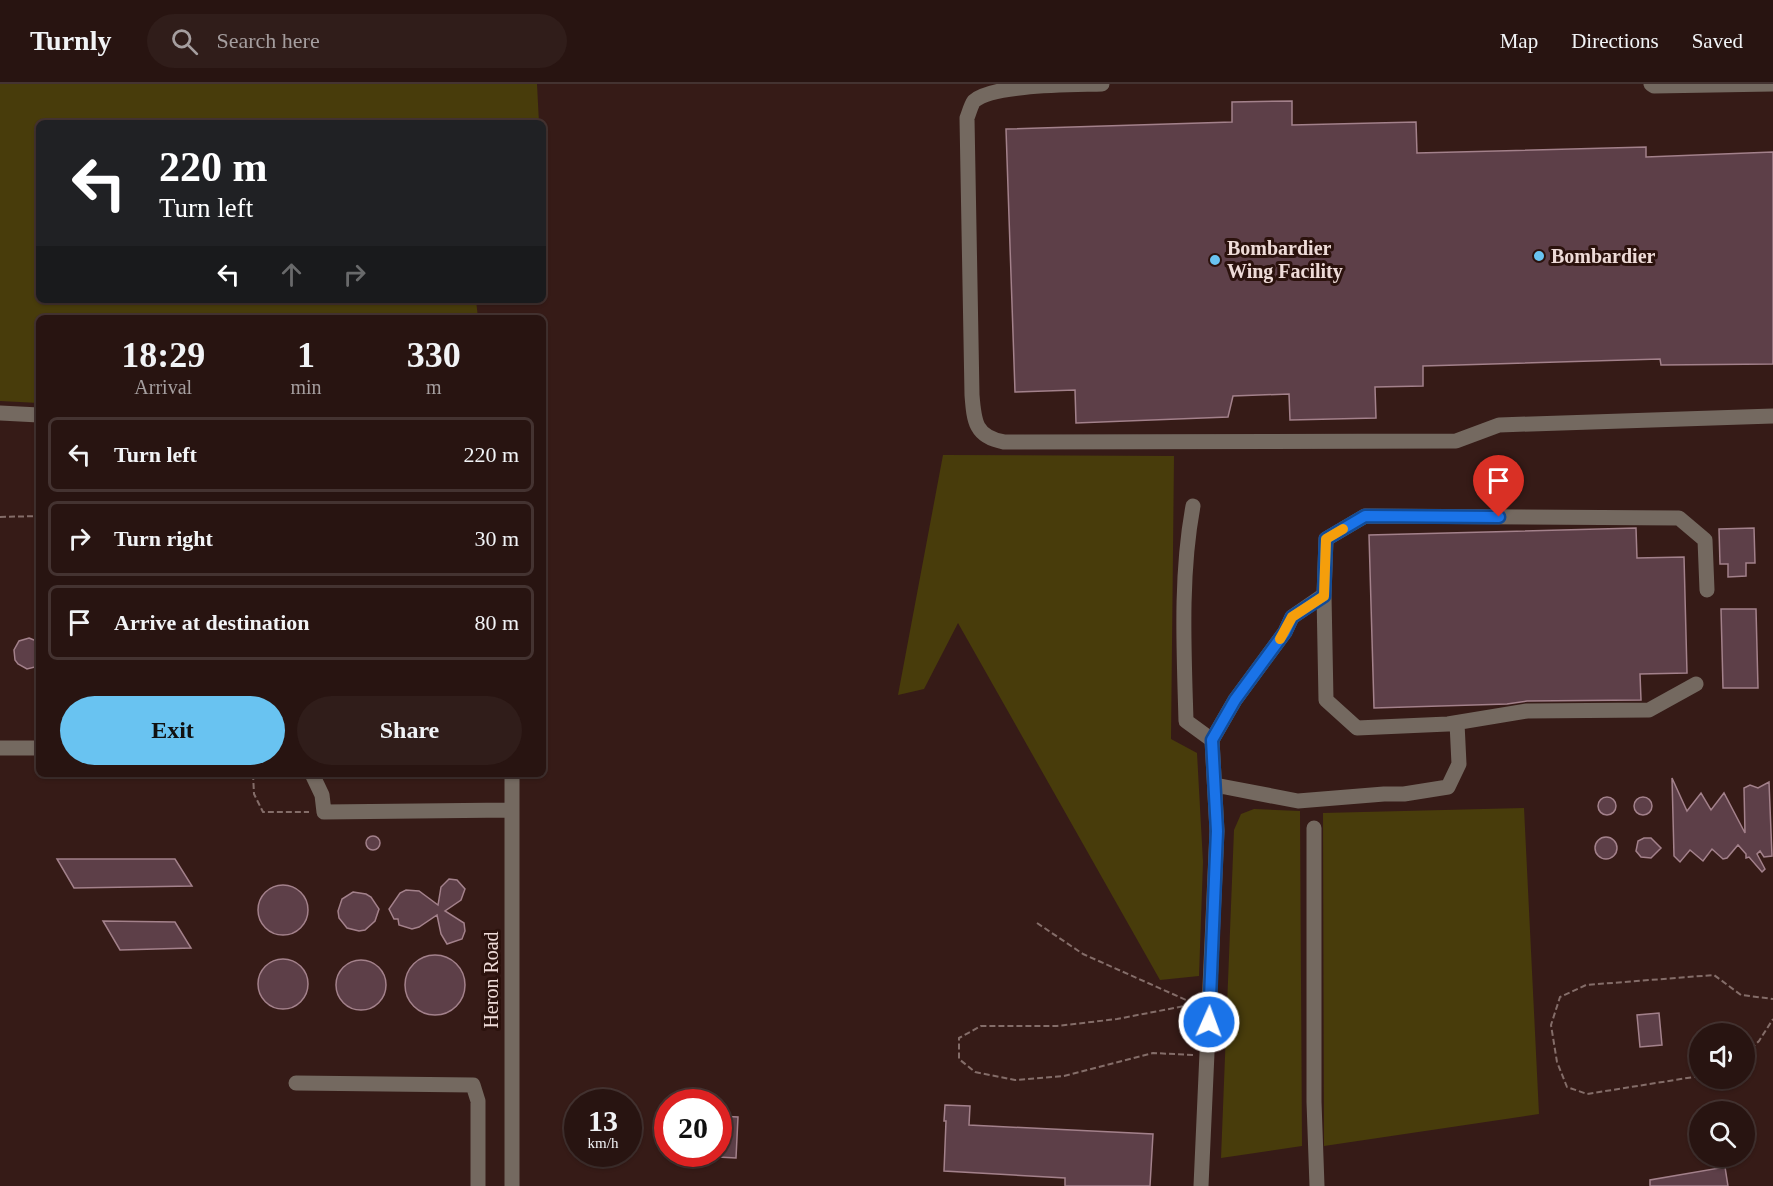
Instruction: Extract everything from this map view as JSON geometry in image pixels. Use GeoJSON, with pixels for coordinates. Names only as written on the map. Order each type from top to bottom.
{"type":"FeatureCollection","features":[{"type":"Feature","properties":{"kind":"street"},"geometry":{"type":"LineString","coordinates":[[1102,84],[1010,86],[990,92],[975,101],[966,118],[973,415],[979,430],[990,439],[1004,442],[1456,441],[1499,426],[1773,416]]}},
{"type":"Feature","properties":{"kind":"street"},"geometry":{"type":"LineString","coordinates":[[1651,84],[1773,84]]}},
{"type":"Feature","properties":{"kind":"street"},"geometry":{"type":"LineString","coordinates":[[0,413],[36,415]]}},
{"type":"Feature","properties":{"kind":"street"},"geometry":{"type":"LineString","coordinates":[[1193,506],[1188,534],[1184,612],[1186,721],[1212,740]]}},
{"type":"Feature","properties":{"kind":"street"},"geometry":{"type":"LineString","coordinates":[[1696,684],[1649,710],[1527,711],[1457,723],[1357,728],[1326,700],[1324,596],[1326,539],[1365,516],[1679,518],[1705,540],[1707,590]]}},
{"type":"Feature","properties":{"kind":"street"},"geometry":{"type":"LineString","coordinates":[[1201,1186],[1207,1056],[1202,1005],[1217,831],[1212,740],[1235,700],[1285,632],[1292,617],[1324,596]]}},
{"type":"Feature","properties":{"kind":"street"},"geometry":{"type":"LineString","coordinates":[[1215,784],[1298,801],[1384,794],[1404,795],[1448,787],[1459,764],[1457,723]]}},
{"type":"Feature","properties":{"kind":"street"},"geometry":{"type":"LineString","coordinates":[[0,748],[36,748]]}},
{"type":"Feature","properties":{"kind":"street"},"geometry":{"type":"LineString","coordinates":[[313,777],[322,795],[324,812],[512,810]]}},
{"type":"Feature","properties":{"kind":"street","name":"Heron Road"},"geometry":{"type":"LineString","coordinates":[[512,777],[512,1186]]}},
{"type":"Feature","properties":{"kind":"street"},"geometry":{"type":"LineString","coordinates":[[1314,828],[1314,1102],[1317,1186]]}},
{"type":"Feature","properties":{"kind":"street"},"geometry":{"type":"LineString","coordinates":[[296,1083],[473,1085],[478,1101],[478,1186]]}},
{"type":"Feature","properties":{"kind":"path"},"geometry":{"type":"LineString","coordinates":[[0,517],[36,516]]}},
{"type":"Feature","properties":{"kind":"path"},"geometry":{"type":"LineString","coordinates":[[254,777],[254,794],[263,812],[324,812]]}},
{"type":"Feature","properties":{"kind":"path"},"geometry":{"type":"LineString","coordinates":[[1037,923],[1083,954],[1202,1005]]}},
{"type":"Feature","properties":{"kind":"path"},"geometry":{"type":"LineString","coordinates":[[1689,1078],[1587,1094],[1567,1088],[1557,1062],[1551,1025],[1560,997],[1586,985],[1714,975],[1741,995],[1773,999]]}},
{"type":"Feature","properties":{"kind":"path"},"geometry":{"type":"LineString","coordinates":[[1202,1005],[1057,1026],[981,1026],[959,1038],[959,1059],[975,1072],[1015,1080],[1064,1076],[1153,1053],[1207,1056]]}},
{"type":"Feature","properties":{"kind":"path"},"geometry":{"type":"LineString","coordinates":[[1755,1045],[1773,1019]]}},
{"type":"Feature","properties":{"kind":"shaded area"},"geometry":{"type":"Polygon","coordinates":[[[0,84],[537,84],[539,120],[36,120],[36,303],[476,303],[478,315],[36,315],[36,403],[0,401],[0,84]]]}},
{"type":"Feature","properties":{"kind":"shaded area"},"geometry":{"type":"Polygon","coordinates":[[[943,455],[1174,456],[1171,739],[1197,753],[1203,862],[1199,976],[1160,980],[958,623],[924,689],[898,695],[943,455]]]}},
{"type":"Feature","properties":{"kind":"shaded area"},"geometry":{"type":"Polygon","coordinates":[[[1524,808],[1539,1114],[1324,1146],[1323,813],[1524,808]]]}},
{"type":"Feature","properties":{"kind":"shaded area"},"geometry":{"type":"Polygon","coordinates":[[[1254,809],[1300,811],[1302,1146],[1221,1158],[1234,830],[1241,814],[1254,809]]]}},
{"type":"Feature","properties":{"kind":"building","name":"Bombardier Wing Facility"},"geometry":{"type":"Polygon","coordinates":[[[1292,101],[1292,125],[1416,122],[1417,153],[1646,147],[1646,157],[1773,152],[1773,364],[1661,365],[1660,359],[1423,366],[1423,386],[1375,387],[1376,418],[1290,420],[1289,394],[1233,396],[1228,417],[1076,423],[1075,390],[1015,392],[1006,129],[1232,122],[1232,102],[1292,101]]]}},
{"type":"Feature","properties":{"kind":"building"},"geometry":{"type":"Polygon","coordinates":[[[1636,528],[1637,558],[1684,557],[1687,673],[1640,674],[1641,700],[1527,701],[1507,704],[1374,708],[1369,535],[1636,528]]]}},
{"type":"Feature","properties":{"kind":"building"},"geometry":{"type":"Polygon","coordinates":[[[1754,528],[1755,563],[1746,563],[1746,576],[1728,577],[1728,564],[1720,564],[1719,529],[1754,528]]]}},
{"type":"Feature","properties":{"kind":"building"},"geometry":{"type":"Polygon","coordinates":[[[1721,609],[1756,609],[1758,688],[1723,688],[1721,609]]]}},
{"type":"Feature","properties":{"kind":"building"},"geometry":{"type":"Polygon","coordinates":[[[29,638],[36,641],[36,667],[27,669],[15,660],[14,650],[19,641],[29,638]]]}},
{"type":"Feature","properties":{"kind":"building"},"geometry":{"type":"Polygon","coordinates":[[[1672,778],[1687,811],[1701,793],[1711,810],[1724,793],[1745,833],[1744,788],[1750,785],[1758,788],[1769,782],[1772,856],[1764,857],[1760,851],[1757,854],[1765,869],[1762,872],[1749,857],[1746,858],[1746,854],[1738,845],[1727,858],[1723,859],[1712,849],[1703,861],[1690,850],[1680,862],[1674,856],[1672,778]]]}},
{"type":"Feature","properties":{"kind":"building"},"geometry":{"type":"Polygon","coordinates":[[[1607,797],[1613,800],[1616,806],[1613,812],[1607,815],[1601,812],[1598,806],[1601,800],[1607,797]]]}},
{"type":"Feature","properties":{"kind":"building"},"geometry":{"type":"Polygon","coordinates":[[[1643,797],[1649,800],[1652,806],[1649,812],[1643,815],[1637,812],[1634,806],[1637,800],[1643,797]]]}},
{"type":"Feature","properties":{"kind":"building"},"geometry":{"type":"Polygon","coordinates":[[[370,836],[376,836],[380,843],[376,850],[370,850],[366,846],[366,840],[370,836]]]}},
{"type":"Feature","properties":{"kind":"building"},"geometry":{"type":"Polygon","coordinates":[[[1606,837],[1614,840],[1617,848],[1614,856],[1606,859],[1598,856],[1595,848],[1598,840],[1606,837]]]}},
{"type":"Feature","properties":{"kind":"building"},"geometry":{"type":"Polygon","coordinates":[[[1651,838],[1661,848],[1651,858],[1641,857],[1636,851],[1638,841],[1651,838]]]}},
{"type":"Feature","properties":{"kind":"building"},"geometry":{"type":"Polygon","coordinates":[[[57,859],[175,859],[192,886],[74,888],[57,859]]]}},
{"type":"Feature","properties":{"kind":"building"},"geometry":{"type":"Polygon","coordinates":[[[449,879],[457,880],[465,889],[461,900],[445,911],[464,923],[465,931],[462,939],[447,944],[441,934],[437,915],[412,929],[399,925],[398,919],[394,919],[389,909],[400,893],[406,890],[419,891],[438,905],[441,887],[449,879]]]}},
{"type":"Feature","properties":{"kind":"building"},"geometry":{"type":"Polygon","coordinates":[[[278,885],[288,885],[301,892],[308,905],[308,915],[301,928],[288,935],[278,935],[269,931],[262,924],[258,915],[258,905],[262,896],[269,889],[278,885]]]}},
{"type":"Feature","properties":{"kind":"building"},"geometry":{"type":"Polygon","coordinates":[[[353,892],[371,897],[379,909],[375,921],[365,930],[347,928],[339,918],[338,911],[342,899],[353,892]]]}},
{"type":"Feature","properties":{"kind":"building"},"geometry":{"type":"Polygon","coordinates":[[[103,921],[175,922],[191,948],[120,950],[103,921]]]}},
{"type":"Feature","properties":{"kind":"building"},"geometry":{"type":"Polygon","coordinates":[[[429,955],[441,955],[452,960],[460,968],[465,985],[463,997],[452,1010],[441,1015],[429,1015],[418,1010],[410,1002],[405,991],[405,979],[410,968],[418,960],[429,955]]]}},
{"type":"Feature","properties":{"kind":"building"},"geometry":{"type":"Polygon","coordinates":[[[278,959],[288,959],[301,966],[308,979],[308,989],[301,1002],[288,1009],[278,1009],[269,1005],[262,998],[258,989],[258,979],[262,970],[269,963],[278,959]]]}},
{"type":"Feature","properties":{"kind":"building"},"geometry":{"type":"Polygon","coordinates":[[[356,960],[366,960],[379,967],[386,980],[386,990],[379,1003],[366,1010],[356,1010],[347,1006],[340,999],[336,990],[336,980],[340,971],[347,964],[356,960]]]}},
{"type":"Feature","properties":{"kind":"building"},"geometry":{"type":"Polygon","coordinates":[[[1659,1013],[1662,1045],[1640,1047],[1637,1015],[1659,1013]]]}},
{"type":"Feature","properties":{"kind":"building"},"geometry":{"type":"Polygon","coordinates":[[[945,1105],[970,1106],[969,1125],[1153,1134],[1150,1186],[1065,1186],[1065,1178],[944,1171],[945,1105]]]}},
{"type":"Feature","properties":{"kind":"building"},"geometry":{"type":"Polygon","coordinates":[[[732,1117],[738,1117],[736,1158],[732,1158],[732,1117]]]}},
{"type":"Feature","properties":{"kind":"building"},"geometry":{"type":"Polygon","coordinates":[[[1725,1167],[1728,1186],[1650,1186],[1650,1180],[1725,1167]]]}},
{"type":"Feature","properties":{"kind":"slow traffic"},"geometry":{"type":"LineString","coordinates":[[1280,639],[1292,617],[1324,596],[1326,539],[1343,529]]}},
{"type":"Feature","properties":{"kind":"place","name":"Bombardier"},"geometry":{"type":"Point","coordinates":[1539,256]}},
{"type":"Feature","properties":{"kind":"place","name":"Bombardier Wing Facility"},"geometry":{"type":"Point","coordinates":[1215,260]}},
{"type":"Feature","properties":{"kind":"route"},"geometry":{"type":"LineString","coordinates":[[1209,1022],[1217,831],[1212,740],[1235,700],[1285,632],[1292,617],[1324,596],[1326,539],[1365,516],[1499,517]]}}]}
